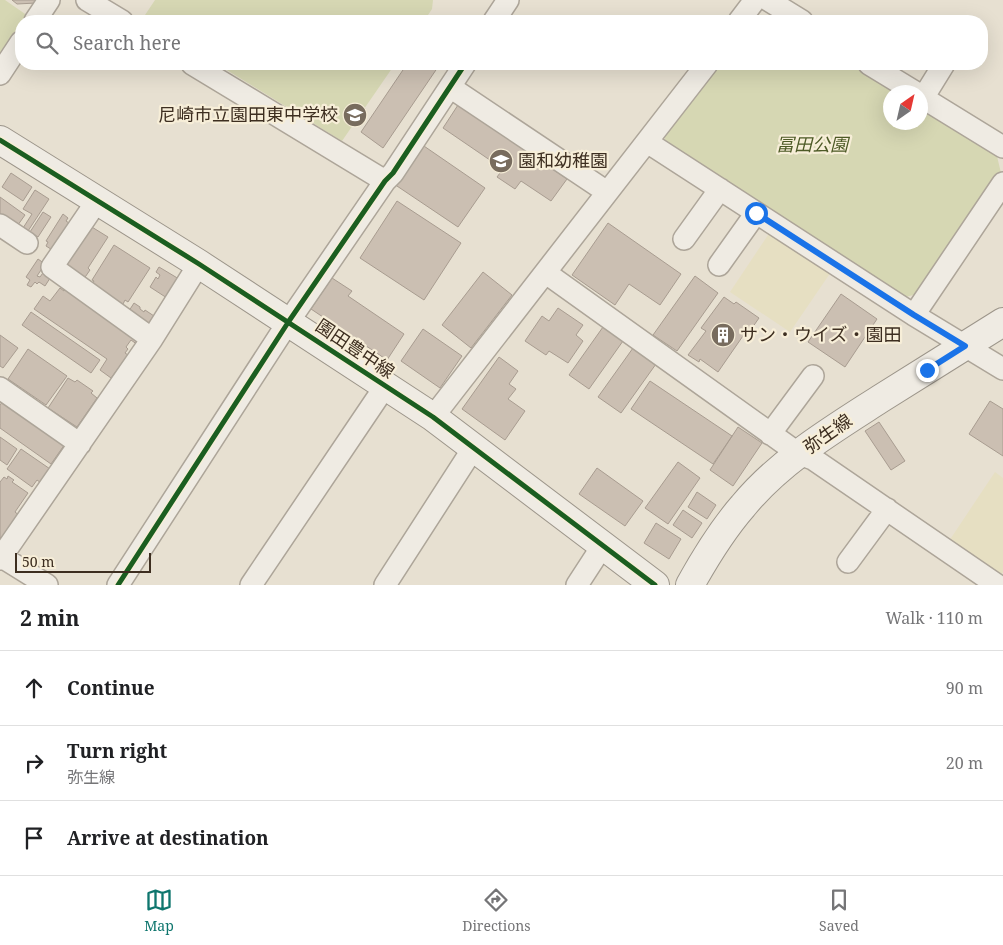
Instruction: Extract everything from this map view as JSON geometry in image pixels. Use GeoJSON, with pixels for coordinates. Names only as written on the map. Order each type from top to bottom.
{"type":"FeatureCollection","features":[{"type":"Feature","properties":{"kind":"street"},"geometry":{"type":"LineString","coordinates":[[39,15],[49,0]]}},
{"type":"Feature","properties":{"kind":"street"},"geometry":{"type":"LineString","coordinates":[[87,0],[112,15]]}},
{"type":"Feature","properties":{"kind":"street"},"geometry":{"type":"LineString","coordinates":[[498,15],[508,0]]}},
{"type":"Feature","properties":{"kind":"street"},"geometry":{"type":"LineString","coordinates":[[744,15],[756,0]]}},
{"type":"Feature","properties":{"kind":"street"},"geometry":{"type":"LineString","coordinates":[[768,0],[792,15]]}},
{"type":"Feature","properties":{"kind":"street"},"geometry":{"type":"LineString","coordinates":[[0,74],[15,51]]}},
{"type":"Feature","properties":{"kind":"street"},"geometry":{"type":"LineString","coordinates":[[202,70],[385,180]]}},
{"type":"Feature","properties":{"kind":"street"},"geometry":{"type":"LineString","coordinates":[[118,585],[289,321],[385,180],[393,173],[461,70]]}},
{"type":"Feature","properties":{"kind":"street"},"geometry":{"type":"LineString","coordinates":[[433,417],[702,70]]}},
{"type":"Feature","properties":{"kind":"street"},"geometry":{"type":"LineString","coordinates":[[879,70],[904,85]]}},
{"type":"Feature","properties":{"kind":"street"},"geometry":{"type":"LineString","coordinates":[[928,85],[939,70]]}},
{"type":"Feature","properties":{"kind":"street"},"geometry":{"type":"LineString","coordinates":[[450,87],[607,192]]}},
{"type":"Feature","properties":{"kind":"street"},"geometry":{"type":"LineString","coordinates":[[928,100],[1003,147]]}},
{"type":"Feature","properties":{"kind":"street","name":"園田豊中線"},"geometry":{"type":"LineString","coordinates":[[0,140],[289,321],[386,385],[474,447],[655,585]]}},
{"type":"Feature","properties":{"kind":"street"},"geometry":{"type":"LineString","coordinates":[[647,142],[914,315],[1003,370]]}},
{"type":"Feature","properties":{"kind":"street"},"geometry":{"type":"LineString","coordinates":[[914,315],[1003,183]]}},
{"type":"Feature","properties":{"kind":"street"},"geometry":{"type":"LineString","coordinates":[[684,239],[720,189]]}},
{"type":"Feature","properties":{"kind":"street"},"geometry":{"type":"LineString","coordinates":[[97,201],[52,267],[152,339]]}},
{"type":"Feature","properties":{"kind":"street"},"geometry":{"type":"LineString","coordinates":[[718,265],[756,213]]}},
{"type":"Feature","properties":{"kind":"street"},"geometry":{"type":"LineString","coordinates":[[0,225],[27,243]]}},
{"type":"Feature","properties":{"kind":"street"},"geometry":{"type":"LineString","coordinates":[[47,585],[0,557],[152,339],[199,264]]}},
{"type":"Feature","properties":{"kind":"street"},"geometry":{"type":"LineString","coordinates":[[546,273],[770,434],[799,454],[813,459],[997,585]]}},
{"type":"Feature","properties":{"kind":"street","name":"弥生線"},"geometry":{"type":"LineString","coordinates":[[690,585],[708,553],[743,506],[763,485],[799,454],[846,421],[1003,322]]}},
{"type":"Feature","properties":{"kind":"street"},"geometry":{"type":"LineString","coordinates":[[770,434],[813,376]]}},
{"type":"Feature","properties":{"kind":"street"},"geometry":{"type":"LineString","coordinates":[[251,585],[386,385]]}},
{"type":"Feature","properties":{"kind":"street"},"geometry":{"type":"LineString","coordinates":[[0,388],[80,444]]}},
{"type":"Feature","properties":{"kind":"street"},"geometry":{"type":"LineString","coordinates":[[385,585],[474,447]]}},
{"type":"Feature","properties":{"kind":"street"},"geometry":{"type":"LineString","coordinates":[[848,562],[886,509]]}},
{"type":"Feature","properties":{"kind":"street"},"geometry":{"type":"LineString","coordinates":[[577,585],[603,545]]}},
{"type":"Feature","properties":{"kind":"shaded area"},"geometry":{"type":"Polygon","coordinates":[[[770,232],[831,272],[790,332],[730,292],[770,232]]]}},
{"type":"Feature","properties":{"kind":"shaded area"},"geometry":{"type":"Polygon","coordinates":[[[995,472],[1003,478],[1003,572],[999,578],[947,544],[995,472]]]}},
{"type":"Feature","properties":{"kind":"green space"},"geometry":{"type":"Polygon","coordinates":[[[0,0],[5,0],[27,15],[15,15],[15,38],[0,63],[0,0]]]}},
{"type":"Feature","properties":{"kind":"green space"},"geometry":{"type":"Polygon","coordinates":[[[155,0],[433,0],[432,9],[428,15],[145,15],[155,0]]]}},
{"type":"Feature","properties":{"kind":"green space"},"geometry":{"type":"Polygon","coordinates":[[[227,70],[391,70],[342,141],[227,70]]]}},
{"type":"Feature","properties":{"kind":"green space","name":"冨田公園"},"geometry":{"type":"Polygon","coordinates":[[[713,70],[867,70],[891,85],[883,85],[883,130],[928,130],[928,108],[996,152],[1001,173],[917,294],[902,298],[666,146],[664,135],[713,70]]]}},
{"type":"Feature","properties":{"kind":"building"},"geometry":{"type":"Polygon","coordinates":[[[12,0],[39,0],[36,3],[17,4],[12,0]]]}},
{"type":"Feature","properties":{"kind":"building"},"geometry":{"type":"Polygon","coordinates":[[[403,70],[436,70],[383,148],[361,132],[403,70]]]}},
{"type":"Feature","properties":{"kind":"building"},"geometry":{"type":"Polygon","coordinates":[[[458,105],[567,179],[551,201],[521,181],[515,189],[497,177],[503,169],[443,128],[458,105]]]}},
{"type":"Feature","properties":{"kind":"building"},"geometry":{"type":"Polygon","coordinates":[[[421,144],[485,188],[458,227],[394,184],[421,144]]]}},
{"type":"Feature","properties":{"kind":"building"},"geometry":{"type":"Polygon","coordinates":[[[11,173],[32,187],[23,201],[2,187],[11,173]]]}},
{"type":"Feature","properties":{"kind":"building"},"geometry":{"type":"Polygon","coordinates":[[[35,190],[49,199],[28,231],[23,228],[32,214],[23,209],[35,190]]]}},
{"type":"Feature","properties":{"kind":"building"},"geometry":{"type":"Polygon","coordinates":[[[0,197],[25,215],[15,229],[0,218],[0,197]]]}},
{"type":"Feature","properties":{"kind":"building"},"geometry":{"type":"Polygon","coordinates":[[[397,201],[461,243],[424,300],[360,258],[397,201]]]}},
{"type":"Feature","properties":{"kind":"building"},"geometry":{"type":"Polygon","coordinates":[[[43,212],[51,217],[38,237],[30,232],[43,212]]]}},
{"type":"Feature","properties":{"kind":"building"},"geometry":{"type":"Polygon","coordinates":[[[63,214],[68,218],[66,221],[72,225],[54,251],[46,246],[48,242],[46,241],[63,214]]]}},
{"type":"Feature","properties":{"kind":"building"},"geometry":{"type":"Polygon","coordinates":[[[608,223],[681,274],[660,305],[629,284],[615,305],[572,275],[608,223]]]}},
{"type":"Feature","properties":{"kind":"building"},"geometry":{"type":"Polygon","coordinates":[[[87,224],[108,237],[88,268],[90,270],[81,283],[58,268],[87,224]]]}},
{"type":"Feature","properties":{"kind":"building"},"geometry":{"type":"Polygon","coordinates":[[[114,245],[150,268],[128,302],[125,300],[122,306],[91,286],[94,281],[92,280],[114,245]]]}},
{"type":"Feature","properties":{"kind":"building"},"geometry":{"type":"Polygon","coordinates":[[[38,259],[45,264],[37,276],[40,277],[45,270],[54,272],[45,286],[35,282],[31,287],[27,285],[30,280],[26,277],[38,259]]]}},
{"type":"Feature","properties":{"kind":"building"},"geometry":{"type":"Polygon","coordinates":[[[159,267],[179,279],[167,298],[150,287],[156,277],[158,279],[160,275],[156,272],[159,267]]]}},
{"type":"Feature","properties":{"kind":"building"},"geometry":{"type":"Polygon","coordinates":[[[483,272],[512,295],[471,348],[442,325],[483,272]]]}},
{"type":"Feature","properties":{"kind":"building"},"geometry":{"type":"Polygon","coordinates":[[[695,276],[718,293],[677,351],[653,335],[695,276]]]}},
{"type":"Feature","properties":{"kind":"building"},"geometry":{"type":"Polygon","coordinates":[[[332,278],[352,291],[348,296],[404,334],[387,360],[311,309],[332,278]]]}},
{"type":"Feature","properties":{"kind":"building"},"geometry":{"type":"Polygon","coordinates":[[[69,285],[144,337],[138,345],[131,340],[126,347],[128,349],[125,353],[128,355],[111,378],[100,370],[107,359],[34,309],[43,296],[50,301],[60,288],[64,291],[69,285]]]}},
{"type":"Feature","properties":{"kind":"building"},"geometry":{"type":"Polygon","coordinates":[[[841,294],[877,319],[845,367],[808,342],[841,294]]]}},
{"type":"Feature","properties":{"kind":"building","name":"サン・ウイズ・園田"},"geometry":{"type":"Polygon","coordinates":[[[724,297],[734,304],[736,302],[759,318],[752,328],[745,333],[718,372],[700,359],[699,362],[688,355],[706,331],[701,328],[724,297]]]}},
{"type":"Feature","properties":{"kind":"building"},"geometry":{"type":"Polygon","coordinates":[[[134,303],[144,312],[145,310],[157,318],[149,325],[136,314],[134,318],[127,314],[134,303]]]}},
{"type":"Feature","properties":{"kind":"building"},"geometry":{"type":"Polygon","coordinates":[[[558,308],[583,325],[576,335],[583,341],[568,363],[549,351],[546,355],[525,341],[542,316],[549,321],[558,308]]]}},
{"type":"Feature","properties":{"kind":"building"},"geometry":{"type":"Polygon","coordinates":[[[31,312],[100,360],[91,373],[22,325],[31,312]]]}},
{"type":"Feature","properties":{"kind":"building"},"geometry":{"type":"Polygon","coordinates":[[[603,327],[623,341],[589,389],[569,375],[603,327]]]}},
{"type":"Feature","properties":{"kind":"building"},"geometry":{"type":"Polygon","coordinates":[[[423,329],[462,356],[440,388],[401,361],[423,329]]]}},
{"type":"Feature","properties":{"kind":"building"},"geometry":{"type":"Polygon","coordinates":[[[0,335],[18,348],[3,368],[0,366],[0,335]]]}},
{"type":"Feature","properties":{"kind":"building"},"geometry":{"type":"Polygon","coordinates":[[[633,348],[656,364],[621,413],[598,397],[633,348]]]}},
{"type":"Feature","properties":{"kind":"building"},"geometry":{"type":"Polygon","coordinates":[[[28,349],[67,376],[46,405],[8,379],[28,349]]]}},
{"type":"Feature","properties":{"kind":"building"},"geometry":{"type":"Polygon","coordinates":[[[499,357],[518,371],[509,384],[516,389],[508,399],[525,411],[505,440],[462,409],[499,357]]]}},
{"type":"Feature","properties":{"kind":"building"},"geometry":{"type":"Polygon","coordinates":[[[68,378],[75,382],[77,380],[93,391],[91,393],[97,398],[77,427],[48,408],[68,378]]]}},
{"type":"Feature","properties":{"kind":"building"},"geometry":{"type":"Polygon","coordinates":[[[650,381],[732,436],[713,464],[631,409],[650,381]]]}},
{"type":"Feature","properties":{"kind":"building"},"geometry":{"type":"Polygon","coordinates":[[[3,401],[65,444],[51,464],[0,428],[0,405],[3,401]]]}},
{"type":"Feature","properties":{"kind":"building"},"geometry":{"type":"Polygon","coordinates":[[[990,401],[1003,409],[1003,456],[969,434],[990,401]]]}},
{"type":"Feature","properties":{"kind":"building"},"geometry":{"type":"Polygon","coordinates":[[[879,422],[905,461],[891,470],[865,431],[879,422]]]}},
{"type":"Feature","properties":{"kind":"building"},"geometry":{"type":"Polygon","coordinates":[[[738,427],[762,443],[733,486],[710,470],[738,427]]]}},
{"type":"Feature","properties":{"kind":"building"},"geometry":{"type":"Polygon","coordinates":[[[0,437],[17,449],[7,465],[0,460],[0,437]]]}},
{"type":"Feature","properties":{"kind":"building"},"geometry":{"type":"Polygon","coordinates":[[[21,449],[53,471],[44,485],[37,480],[32,487],[7,469],[21,449]]]}},
{"type":"Feature","properties":{"kind":"building"},"geometry":{"type":"Polygon","coordinates":[[[678,462],[700,478],[668,524],[645,508],[678,462]]]}},
{"type":"Feature","properties":{"kind":"building"},"geometry":{"type":"Polygon","coordinates":[[[597,468],[643,501],[625,526],[579,494],[597,468]]]}},
{"type":"Feature","properties":{"kind":"building"},"geometry":{"type":"Polygon","coordinates":[[[8,476],[14,480],[12,482],[28,493],[15,512],[20,516],[3,540],[0,537],[0,482],[4,477],[7,479],[8,476]]]}},
{"type":"Feature","properties":{"kind":"building"},"geometry":{"type":"Polygon","coordinates":[[[697,492],[716,505],[707,519],[688,507],[697,492]]]}},
{"type":"Feature","properties":{"kind":"building"},"geometry":{"type":"Polygon","coordinates":[[[683,510],[702,523],[692,538],[673,525],[683,510]]]}},
{"type":"Feature","properties":{"kind":"building"},"geometry":{"type":"Polygon","coordinates":[[[656,523],[681,539],[669,559],[644,543],[656,523]]]}},
{"type":"Feature","properties":{"kind":"cycle path"},"geometry":{"type":"LineString","coordinates":[[118,585],[289,321],[385,181],[393,173],[461,70]]}},
{"type":"Feature","properties":{"kind":"cycle path"},"geometry":{"type":"LineString","coordinates":[[0,140],[199,264],[433,417],[655,585]]}},
{"type":"Feature","properties":{"kind":"place","name":"尼崎市立園田東中学校"},"geometry":{"type":"Point","coordinates":[355,115]}},
{"type":"Feature","properties":{"kind":"place","name":"園和幼稚園"},"geometry":{"type":"Point","coordinates":[501,161]}},
{"type":"Feature","properties":{"kind":"place","name":"サン・ウイズ・園田"},"geometry":{"type":"Point","coordinates":[723,335]}},
{"type":"Feature","properties":{"kind":"route"},"geometry":{"type":"LineString","coordinates":[[756,213],[965,346],[927,370]]}}]}
